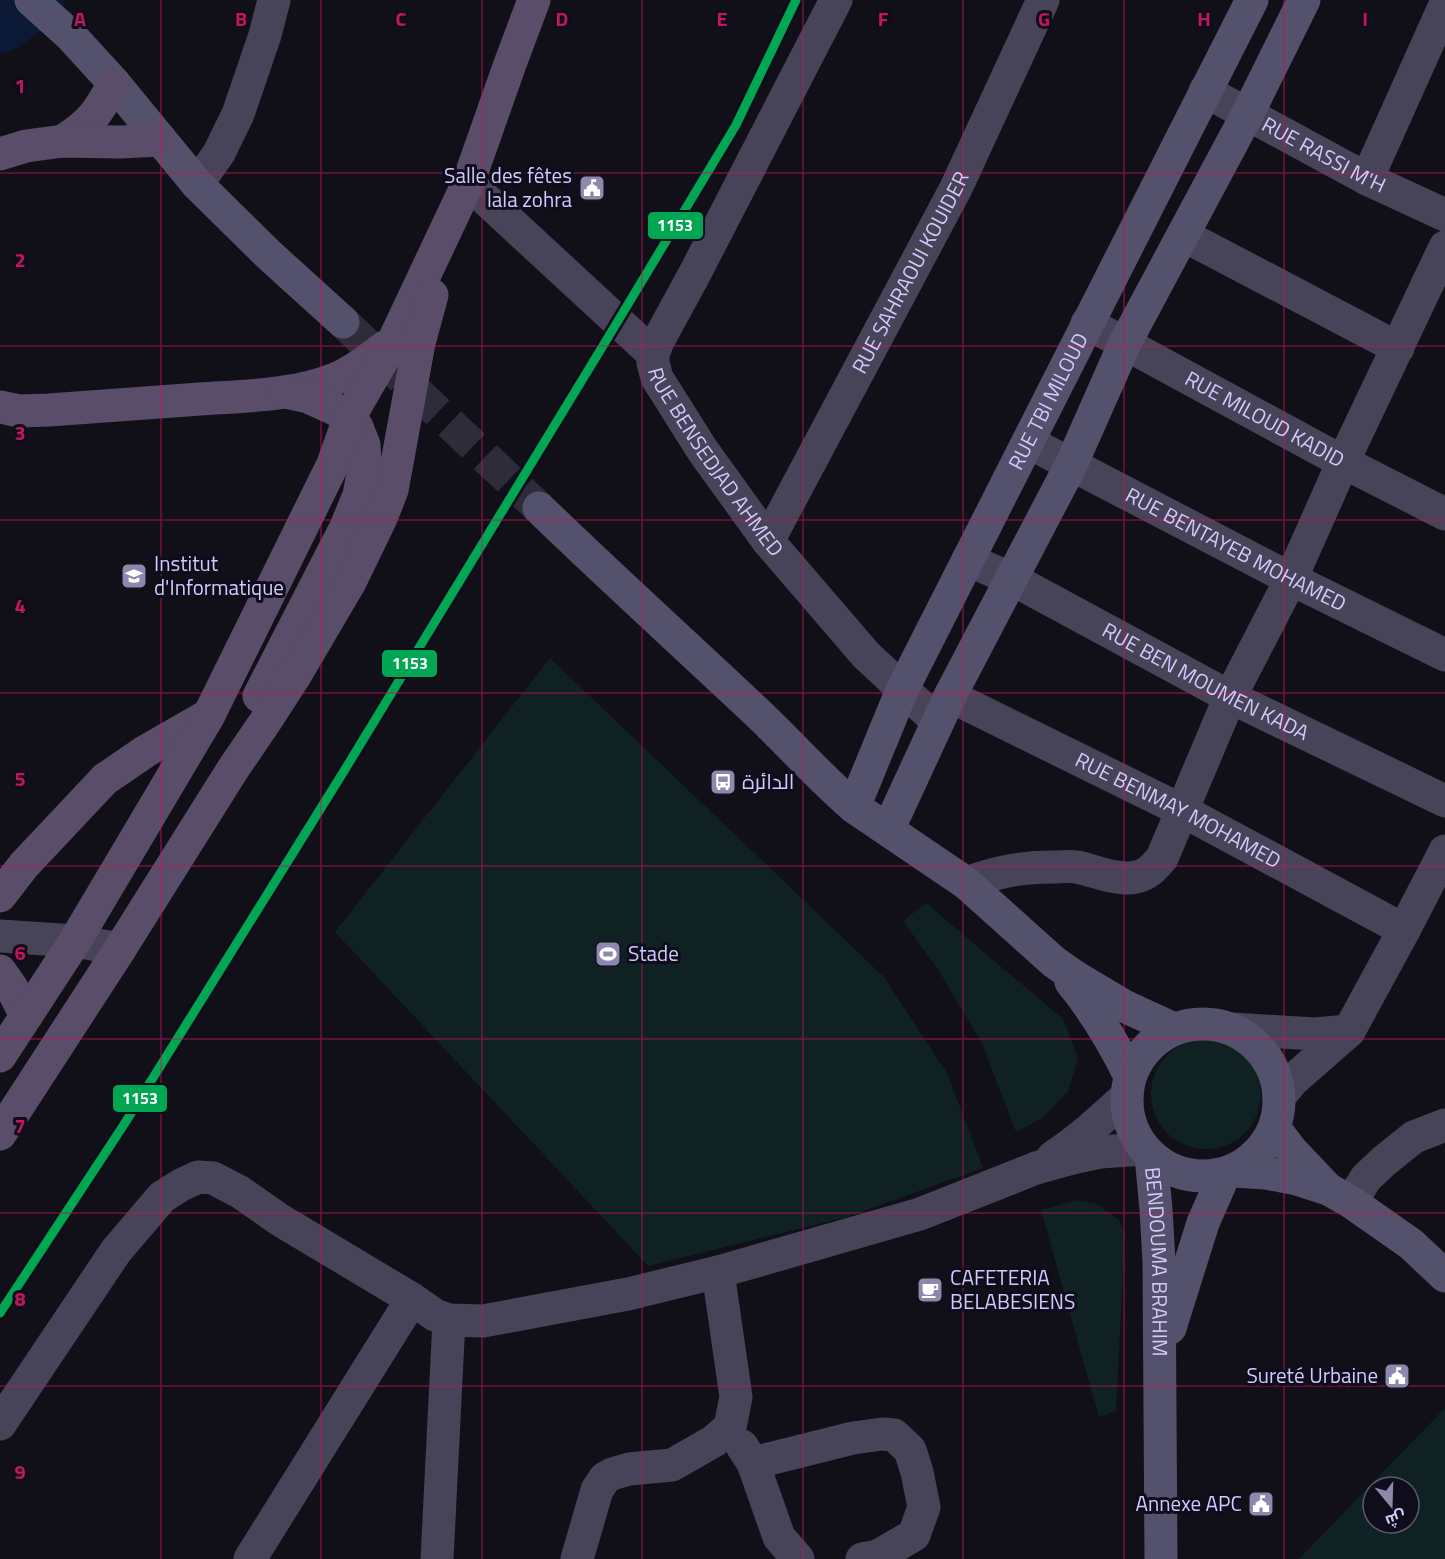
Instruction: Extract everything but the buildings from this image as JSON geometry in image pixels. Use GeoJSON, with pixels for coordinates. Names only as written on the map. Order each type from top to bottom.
{"type":"FeatureCollection","features":[{"type":"Feature","properties":{"kind":"main road"},"geometry":{"type":"LineString","coordinates":[[31,0],[71,36],[114,83],[197,184],[268,254],[343,322]]}},
{"type":"Feature","properties":{"kind":"main road"},"geometry":{"type":"LineString","coordinates":[[0,1056],[75,941],[209,715],[333,464],[350,416],[394,340],[441,243],[468,183],[534,0]]}},
{"type":"Feature","properties":{"kind":"main road","name":"RUE TBI MILOUD"},"geometry":{"type":"LineString","coordinates":[[854,807],[902,690],[1252,0]]}},
{"type":"Feature","properties":{"kind":"main road"},"geometry":{"type":"LineString","coordinates":[[888,830],[944,709],[1071,465],[1125,343],[1247,115],[1304,0]]}},
{"type":"Feature","properties":{"kind":"main road"},"geometry":{"type":"LineString","coordinates":[[63,141],[82,129],[95,116],[114,83]]}},
{"type":"Feature","properties":{"kind":"main road"},"geometry":{"type":"LineString","coordinates":[[0,154],[26,146],[63,141],[161,140]]}},
{"type":"Feature","properties":{"kind":"main road"},"geometry":{"type":"LineString","coordinates":[[0,1134],[120,949],[232,769],[296,674],[350,582],[392,490],[419,343],[431,297],[441,243]]}},
{"type":"Feature","properties":{"kind":"main road"},"geometry":{"type":"LineString","coordinates":[[0,407],[19,411],[50,410],[285,392],[336,379],[364,363],[394,340]]}},
{"type":"Feature","properties":{"kind":"main road"},"geometry":{"type":"LineString","coordinates":[[232,769],[241,731],[346,527],[358,495],[365,464],[364,445],[350,416],[308,397],[285,392]]}},
{"type":"Feature","properties":{"kind":"main road"},"geometry":{"type":"LineString","coordinates":[[539,508],[622,588],[751,706],[854,807],[966,883],[1054,962],[1100,993],[1173,1029]]}},
{"type":"Feature","properties":{"kind":"main road"},"geometry":{"type":"LineString","coordinates":[[0,896],[24,865],[105,778],[146,751],[209,715]]}},
{"type":"Feature","properties":{"kind":"main road"},"geometry":{"type":"LineString","coordinates":[[1054,962],[1097,1016],[1115,1045],[1129,1086],[1129,1119],[1137,1139],[1147,1152],[1169,1168],[1190,1176],[1266,1173],[1297,1179],[1340,1195]]}},
{"type":"Feature","properties":{"kind":"main road"},"geometry":{"type":"LineString","coordinates":[[0,971],[27,1016]]}},
{"type":"Feature","properties":{"kind":"main road"},"geometry":{"type":"LineString","coordinates":[[1129,1086],[1138,1061],[1147,1048],[1173,1029],[1193,1024],[1213,1024],[1232,1029],[1252,1042],[1269,1060],[1278,1082],[1279,1097],[1275,1129],[1264,1147],[1251,1161],[1229,1173]]}},
{"type":"Feature","properties":{"kind":"main road"},"geometry":{"type":"LineString","coordinates":[[1275,1129],[1303,1163],[1340,1195],[1411,1244],[1445,1276]]}},
{"type":"Feature","properties":{"kind":"main road","name":"BENDOUMA BRAHIM"},"geometry":{"type":"LineString","coordinates":[[1147,1152],[1156,1209],[1159,1262],[1161,1559]]}},
{"type":"Feature","properties":{"kind":"main road","name":"BENDOUMA BRAHIM"},"geometry":{"type":"LineString","coordinates":[[1159,1367],[1203,1223],[1229,1173]]}},
{"type":"Feature","properties":{"kind":"street"},"geometry":{"type":"LineString","coordinates":[[197,184],[219,153],[238,114],[265,35],[274,0]]}},
{"type":"Feature","properties":{"kind":"street","name":"RUE BENSEDJAD AHMED"},"geometry":{"type":"LineString","coordinates":[[836,0],[653,354],[653,363],[657,378],[703,451],[768,540],[866,655],[902,690],[944,709]]}},
{"type":"Feature","properties":{"kind":"street","name":"RUE SAHRAOUI KOUIDER"},"geometry":{"type":"LineString","coordinates":[[768,540],[956,188],[1036,3]]}},
{"type":"Feature","properties":{"kind":"street"},"geometry":{"type":"LineString","coordinates":[[1367,179],[1445,5]]}},
{"type":"Feature","properties":{"kind":"street","name":"RUE RASSI M'H"},"geometry":{"type":"LineString","coordinates":[[1206,91],[1367,179],[1445,215]]}},
{"type":"Feature","properties":{"kind":"street"},"geometry":{"type":"LineString","coordinates":[[468,183],[653,354]]}},
{"type":"Feature","properties":{"kind":"street"},"geometry":{"type":"LineString","coordinates":[[1184,235],[1398,348]]}},
{"type":"Feature","properties":{"kind":"street"},"geometry":{"type":"LineString","coordinates":[[966,883],[993,873],[1043,867],[1074,867],[1111,876],[1138,877],[1146,873],[1162,858],[1230,698],[1291,579],[1343,462],[1445,247]]}},
{"type":"Feature","properties":{"kind":"street","name":"RUE MILOUD KADID"},"geometry":{"type":"LineString","coordinates":[[1087,324],[1343,462],[1445,514]]}},
{"type":"Feature","properties":{"kind":"street","name":"RUE BENTAYEB MOHAMED"},"geometry":{"type":"LineString","coordinates":[[1028,442],[1291,579],[1445,655]]}},
{"type":"Feature","properties":{"kind":"street","name":"RUE BEN MOUMEN KADA"},"geometry":{"type":"LineString","coordinates":[[968,560],[1012,579],[1230,698],[1445,801]]}},
{"type":"Feature","properties":{"kind":"street","name":"RUE BENMAY MOHAMED"},"geometry":{"type":"LineString","coordinates":[[944,709],[1183,811],[1404,930]]}},
{"type":"Feature","properties":{"kind":"street"},"geometry":{"type":"LineString","coordinates":[[1279,1097],[1293,1080],[1349,1031],[1445,851]]}},
{"type":"Feature","properties":{"kind":"street"},"geometry":{"type":"LineString","coordinates":[[0,936],[75,941],[120,949]]}},
{"type":"Feature","properties":{"kind":"street"},"geometry":{"type":"LineString","coordinates":[[1232,1029],[1315,1034],[1349,1031]]}},
{"type":"Feature","properties":{"kind":"street"},"geometry":{"type":"LineString","coordinates":[[1036,1168],[1068,1147],[1098,1122],[1129,1086]]}},
{"type":"Feature","properties":{"kind":"street"},"geometry":{"type":"LineString","coordinates":[[1340,1195],[1366,1178],[1414,1137],[1445,1125]]}},
{"type":"Feature","properties":{"kind":"street"},"geometry":{"type":"LineString","coordinates":[[0,1424],[116,1251],[162,1197],[198,1177],[213,1178],[240,1192],[280,1220],[435,1315],[448,1320],[483,1321],[628,1294],[717,1272],[920,1214],[1036,1168],[1072,1158],[1100,1152],[1147,1152]]}},
{"type":"Feature","properties":{"kind":"street"},"geometry":{"type":"LineString","coordinates":[[577,1559],[597,1490],[605,1478],[629,1468],[672,1465],[714,1441],[730,1427],[736,1397],[717,1272]]}},
{"type":"Feature","properties":{"kind":"street"},"geometry":{"type":"LineString","coordinates":[[250,1559],[412,1299]]}},
{"type":"Feature","properties":{"kind":"street"},"geometry":{"type":"LineString","coordinates":[[437,1559],[448,1320]]}},
{"type":"Feature","properties":{"kind":"street"},"geometry":{"type":"LineString","coordinates":[[730,1427],[753,1463],[779,1537],[798,1559]]}},
{"type":"Feature","properties":{"kind":"street"},"geometry":{"type":"LineString","coordinates":[[753,1463],[853,1438],[882,1434],[894,1435],[910,1450],[924,1507],[914,1535],[878,1556],[862,1559]]}},
{"type":"Feature","properties":{"kind":"shaded area","name":"Stade"},"geometry":{"type":"Polygon","coordinates":[[[550,658],[883,976],[947,1073],[983,1168],[847,1217],[648,1266],[335,932],[550,658]]]}},
{"type":"Feature","properties":{"kind":"shaded area"},"geometry":{"type":"Polygon","coordinates":[[[926,903],[1063,1019],[1078,1058],[1068,1091],[1044,1117],[1016,1132],[981,1041],[939,971],[903,921],[926,903]]]}},
{"type":"Feature","properties":{"kind":"shaded area"},"geometry":{"type":"Polygon","coordinates":[[[1206,1039],[1227,1044],[1245,1055],[1256,1073],[1261,1094],[1256,1115],[1245,1133],[1227,1144],[1206,1149],[1185,1144],[1167,1133],[1156,1115],[1151,1094],[1156,1073],[1167,1055],[1185,1044],[1206,1039]]]}},
{"type":"Feature","properties":{"kind":"shaded area"},"geometry":{"type":"Polygon","coordinates":[[[1077,1200],[1097,1204],[1119,1220],[1125,1233],[1116,1411],[1099,1417],[1041,1210],[1077,1200]]]}},
{"type":"Feature","properties":{"kind":"shaded area"},"geometry":{"type":"Polygon","coordinates":[[[1445,1408],[1445,1559],[1299,1559],[1361,1495],[1361,1535],[1421,1535],[1421,1475],[1380,1475],[1445,1408]]]}},
{"type":"Feature","properties":{"kind":"waterway"},"geometry":{"type":"LineString","coordinates":[[0,23],[34,0]]}},
{"type":"Feature","properties":{"kind":"tunnel"},"geometry":{"type":"LineString","coordinates":[[343,322],[539,508]]}},
{"type":"Feature","properties":{"kind":"transit line","name":"1153"},"geometry":{"type":"LineString","coordinates":[[0,1313],[123,1126],[344,771],[601,349],[736,125],[796,0]]}},
{"type":"Feature","properties":{"kind":"place","name":"Salle des fêtes lala zohra"},"geometry":{"type":"Point","coordinates":[592,188]}},
{"type":"Feature","properties":{"kind":"place","name":"Institut d'Informatique"},"geometry":{"type":"Point","coordinates":[134,576]}},
{"type":"Feature","properties":{"kind":"place","name":"الدائرة"},"geometry":{"type":"Point","coordinates":[723,782]}},
{"type":"Feature","properties":{"kind":"place","name":"Stade"},"geometry":{"type":"Point","coordinates":[608,954]}},
{"type":"Feature","properties":{"kind":"place","name":"CAFETERIA BELABESIENS"},"geometry":{"type":"Point","coordinates":[930,1290]}},
{"type":"Feature","properties":{"kind":"place","name":"Sureté Urbaine"},"geometry":{"type":"Point","coordinates":[1397,1376]}},
{"type":"Feature","properties":{"kind":"place","name":"Annexe APC"},"geometry":{"type":"Point","coordinates":[1261,1504]}}]}
